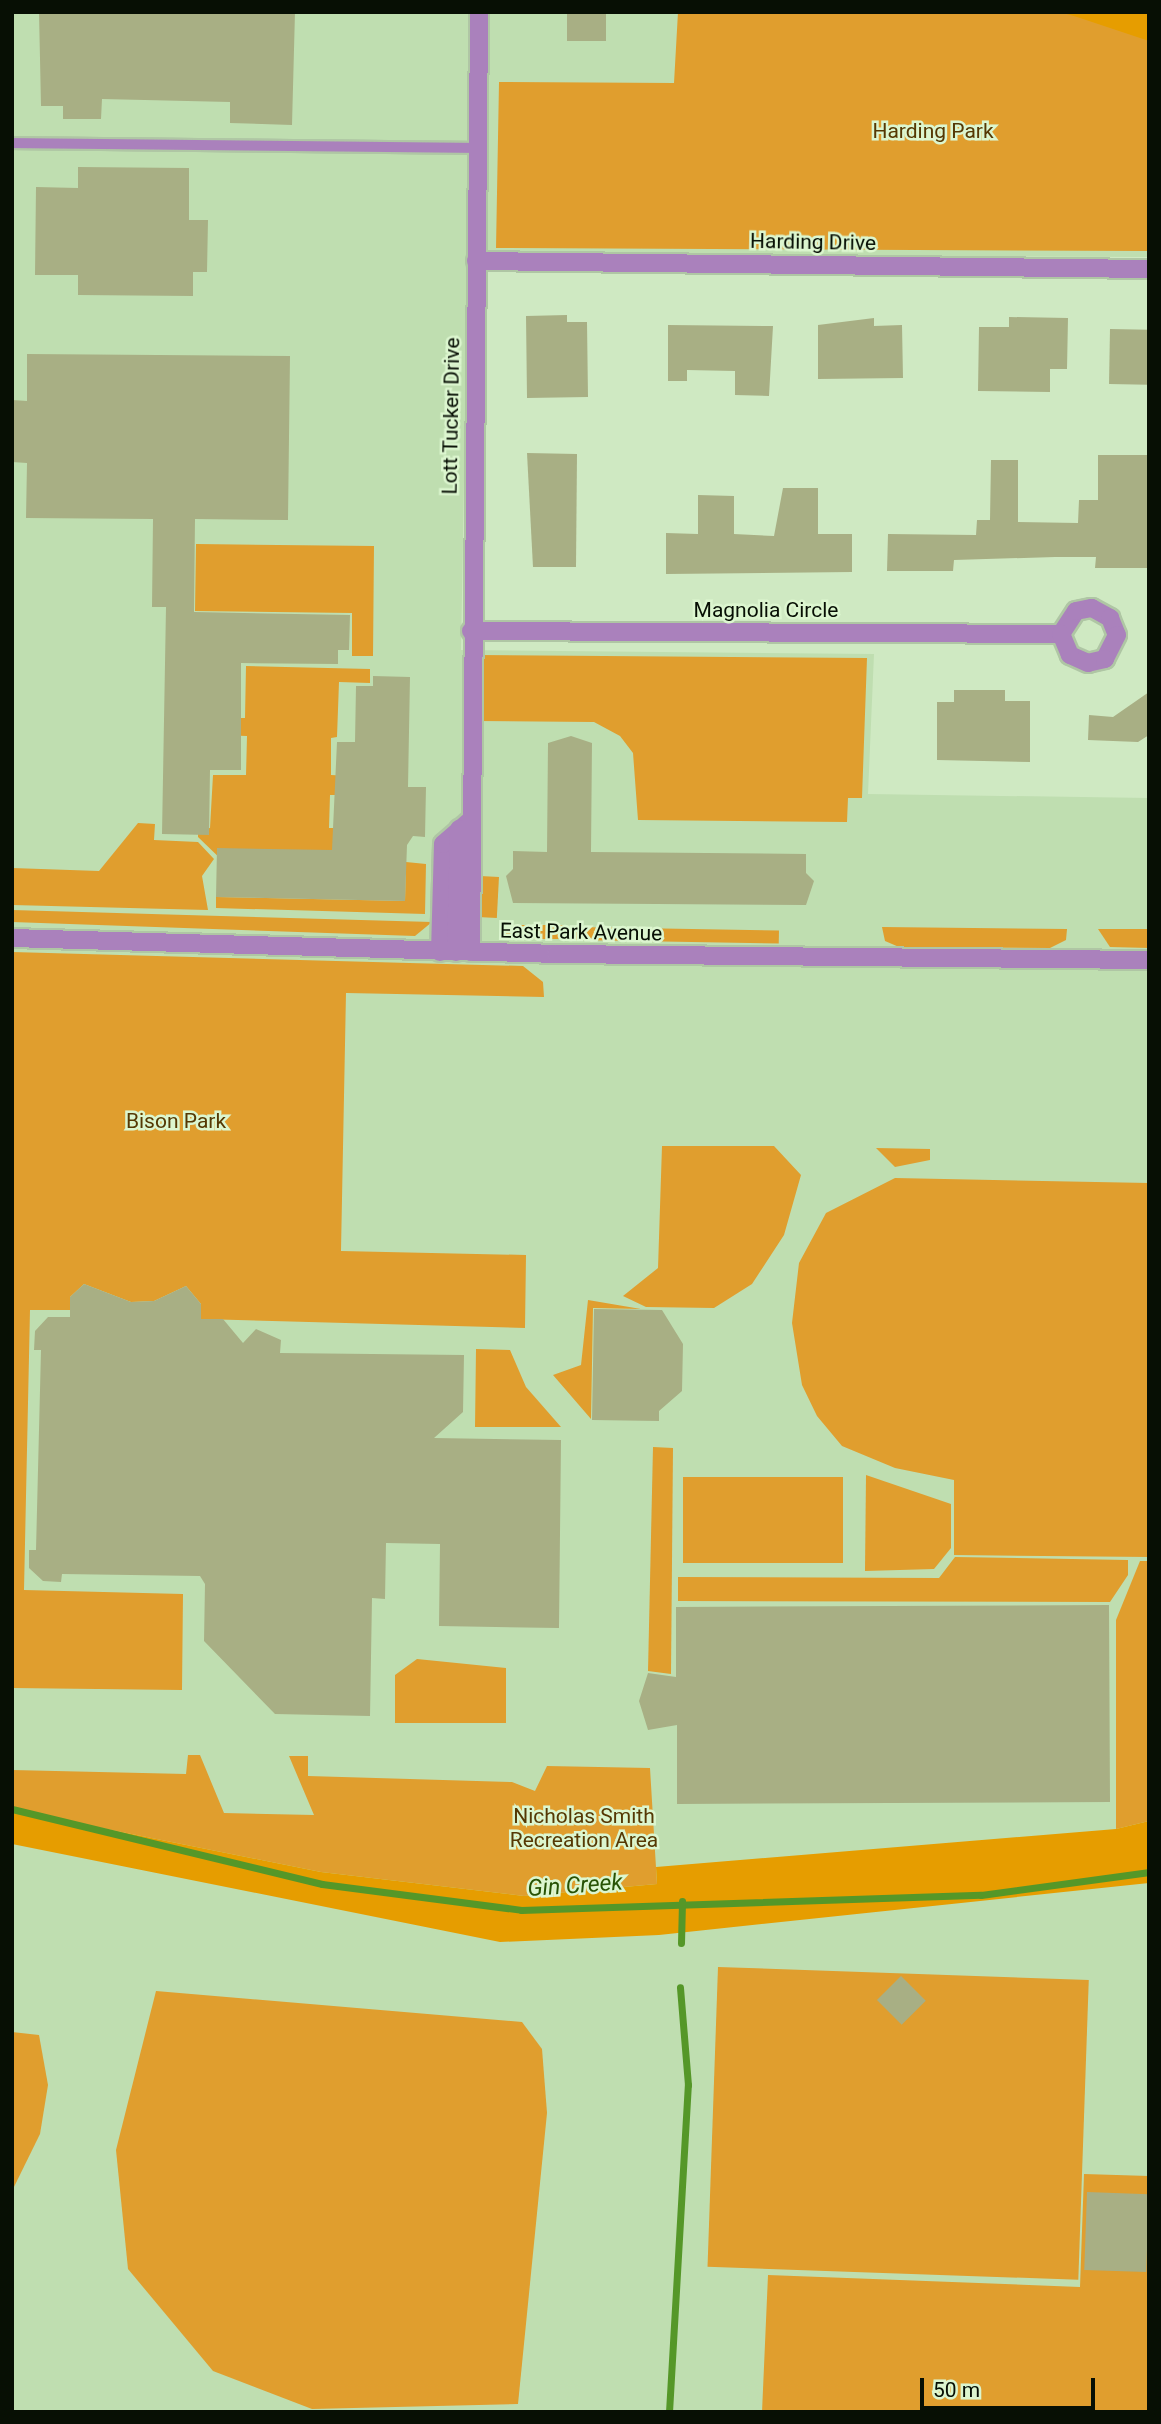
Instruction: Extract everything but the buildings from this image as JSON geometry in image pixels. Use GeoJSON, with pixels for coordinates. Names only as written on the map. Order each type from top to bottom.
{"type":"FeatureCollection","features":[{"type":"Feature","properties":{"kind":"street","name":"Lott Tucker Drive"},"geometry":{"type":"LineString","coordinates":[[456,952],[471,631],[479,12]]}},
{"type":"Feature","properties":{"kind":"street","name":"Harding Drive"},"geometry":{"type":"LineString","coordinates":[[476,261],[1149,269]]}},
{"type":"Feature","properties":{"kind":"street","name":"Magnolia Circle"},"geometry":{"type":"LineString","coordinates":[[471,631],[1061,634]]}},
{"type":"Feature","properties":{"kind":"street","name":"East Park Avenue"},"geometry":{"type":"LineString","coordinates":[[12,938],[456,952],[1149,960]]}},
{"type":"Feature","properties":{"kind":"lane"},"geometry":{"type":"LineString","coordinates":[[12,143],[477,148]]}},
{"type":"Feature","properties":{"kind":"shaded area"},"geometry":{"type":"Polygon","coordinates":[[[12,12],[1149,12],[1149,257],[468,254],[461,650],[874,654],[868,794],[1149,798],[1149,2412],[12,2412],[12,12]]]}},
{"type":"Feature","properties":{"kind":"shaded area"},"geometry":{"type":"Polygon","coordinates":[[[1060,12],[1149,12],[1149,41],[1077,17],[1060,12]]]}},
{"type":"Feature","properties":{"kind":"shaded area"},"geometry":{"type":"Polygon","coordinates":[[[12,1810],[321,1872],[524,1896],[657,1884],[656,1867],[1116,1829],[1149,1821],[1149,1883],[659,1935],[500,1942],[12,1844],[12,1810]]]}},
{"type":"Feature","properties":{"kind":"green space","name":"Harding Park"},"geometry":{"type":"Polygon","coordinates":[[[678,12],[1149,12],[1149,251],[496,248],[499,82],[674,83],[678,12]]]}},
{"type":"Feature","properties":{"kind":"green space"},"geometry":{"type":"Polygon","coordinates":[[[196,544],[374,546],[373,656],[352,656],[352,613],[195,611],[196,544]]]}},
{"type":"Feature","properties":{"kind":"green space"},"geometry":{"type":"Polygon","coordinates":[[[479,655],[867,658],[862,798],[848,798],[847,822],[638,820],[633,753],[620,736],[594,722],[478,721],[479,655]]]}},
{"type":"Feature","properties":{"kind":"green space"},"geometry":{"type":"Polygon","coordinates":[[[246,666],[370,669],[370,683],[339,682],[337,737],[331,738],[331,775],[351,776],[350,795],[330,795],[329,828],[353,828],[353,851],[227,865],[198,837],[198,829],[210,828],[213,775],[246,775],[247,736],[218,735],[218,718],[245,718],[246,666]]]}},
{"type":"Feature","properties":{"kind":"green space"},"geometry":{"type":"Polygon","coordinates":[[[138,823],[155,824],[154,840],[198,842],[214,859],[202,876],[208,910],[12,905],[12,868],[99,871],[138,823]]]}},
{"type":"Feature","properties":{"kind":"green space"},"geometry":{"type":"Polygon","coordinates":[[[406,862],[426,864],[425,914],[216,908],[216,897],[405,901],[406,862]]]}},
{"type":"Feature","properties":{"kind":"green space"},"geometry":{"type":"Polygon","coordinates":[[[480,876],[499,877],[497,918],[478,917],[480,876]]]}},
{"type":"Feature","properties":{"kind":"green space"},"geometry":{"type":"Polygon","coordinates":[[[12,910],[432,922],[415,936],[12,922],[12,910]]]}},
{"type":"Feature","properties":{"kind":"green space"},"geometry":{"type":"Polygon","coordinates":[[[506,925],[565,925],[565,939],[506,939],[506,925]]]}},
{"type":"Feature","properties":{"kind":"green space"},"geometry":{"type":"Polygon","coordinates":[[[576,927],[779,931],[779,944],[576,940],[576,927]]]}},
{"type":"Feature","properties":{"kind":"green space"},"geometry":{"type":"Polygon","coordinates":[[[882,927],[1067,929],[1066,940],[1050,948],[899,947],[885,941],[882,927]]]}},
{"type":"Feature","properties":{"kind":"green space"},"geometry":{"type":"Polygon","coordinates":[[[1098,929],[1149,929],[1149,948],[1110,947],[1098,929]]]}},
{"type":"Feature","properties":{"kind":"green space","name":"Bison Park"},"geometry":{"type":"Polygon","coordinates":[[[12,952],[523,966],[543,982],[544,997],[346,993],[341,1251],[526,1255],[525,1328],[201,1319],[201,1304],[186,1286],[154,1301],[131,1302],[84,1284],[70,1297],[70,1310],[30,1310],[24,1590],[183,1594],[182,1690],[12,1688],[12,952]]]}},
{"type":"Feature","properties":{"kind":"green space"},"geometry":{"type":"Polygon","coordinates":[[[662,1146],[774,1146],[801,1175],[784,1235],[752,1284],[714,1308],[646,1307],[623,1296],[658,1268],[662,1146]]]}},
{"type":"Feature","properties":{"kind":"green space"},"geometry":{"type":"Polygon","coordinates":[[[876,1148],[930,1149],[930,1160],[895,1167],[876,1148]]]}},
{"type":"Feature","properties":{"kind":"green space"},"geometry":{"type":"Polygon","coordinates":[[[895,1178],[1149,1183],[1149,1557],[954,1555],[954,1480],[895,1468],[842,1446],[817,1416],[802,1385],[792,1323],[799,1263],[826,1213],[895,1178]]]}},
{"type":"Feature","properties":{"kind":"green space"},"geometry":{"type":"Polygon","coordinates":[[[588,1300],[641,1309],[593,1308],[591,1419],[553,1375],[581,1365],[588,1300]]]}},
{"type":"Feature","properties":{"kind":"green space"},"geometry":{"type":"Polygon","coordinates":[[[476,1349],[510,1350],[526,1387],[561,1427],[475,1427],[476,1349]]]}},
{"type":"Feature","properties":{"kind":"green space"},"geometry":{"type":"Polygon","coordinates":[[[653,1447],[673,1448],[671,1674],[648,1671],[653,1447]]]}},
{"type":"Feature","properties":{"kind":"green space"},"geometry":{"type":"Polygon","coordinates":[[[866,1475],[951,1504],[951,1548],[934,1569],[865,1571],[866,1475]]]}},
{"type":"Feature","properties":{"kind":"green space"},"geometry":{"type":"Polygon","coordinates":[[[683,1477],[843,1477],[843,1563],[683,1563],[683,1477]]]}},
{"type":"Feature","properties":{"kind":"green space"},"geometry":{"type":"Polygon","coordinates":[[[955,1557],[1128,1560],[1128,1575],[1110,1602],[678,1601],[678,1577],[939,1578],[955,1557]]]}},
{"type":"Feature","properties":{"kind":"green space"},"geometry":{"type":"Polygon","coordinates":[[[1140,1561],[1149,1561],[1149,1821],[1116,1829],[1116,1620],[1140,1561]]]}},
{"type":"Feature","properties":{"kind":"green space"},"geometry":{"type":"Polygon","coordinates":[[[417,1659],[506,1668],[506,1723],[395,1723],[395,1675],[417,1659]]]}},
{"type":"Feature","properties":{"kind":"green space","name":"Nicholas Smith Recreation Area"},"geometry":{"type":"Polygon","coordinates":[[[188,1755],[200,1755],[224,1813],[314,1815],[289,1756],[308,1756],[308,1776],[512,1782],[535,1791],[547,1766],[650,1768],[657,1884],[524,1896],[321,1872],[12,1810],[12,1770],[186,1774],[188,1755]]]}},
{"type":"Feature","properties":{"kind":"green space"},"geometry":{"type":"Polygon","coordinates":[[[718,1967],[1089,1980],[1078,2280],[708,2267],[718,1967]]]}},
{"type":"Feature","properties":{"kind":"green space"},"geometry":{"type":"Polygon","coordinates":[[[156,1991],[522,2022],[542,2049],[547,2113],[518,2404],[312,2409],[213,2371],[128,2269],[116,2150],[156,1991]]]}},
{"type":"Feature","properties":{"kind":"green space"},"geometry":{"type":"Polygon","coordinates":[[[12,2032],[39,2035],[48,2085],[40,2134],[12,2191],[12,2032]]]}},
{"type":"Feature","properties":{"kind":"green space"},"geometry":{"type":"Polygon","coordinates":[[[1084,2174],[1149,2176],[1149,2412],[762,2412],[768,2275],[1080,2287],[1084,2174]]]}},
{"type":"Feature","properties":{"kind":"waterway","name":"Gin Creek"},"geometry":{"type":"LineString","coordinates":[[12,1809],[322,1884],[521,1910],[981,1895],[1149,1872]]}},
{"type":"Feature","properties":{"kind":"waterway"},"geometry":{"type":"LineString","coordinates":[[681,1943],[682,1901]]}},
{"type":"Feature","properties":{"kind":"waterway"},"geometry":{"type":"LineString","coordinates":[[669,2412],[688,2085],[680,1987]]}}]}
